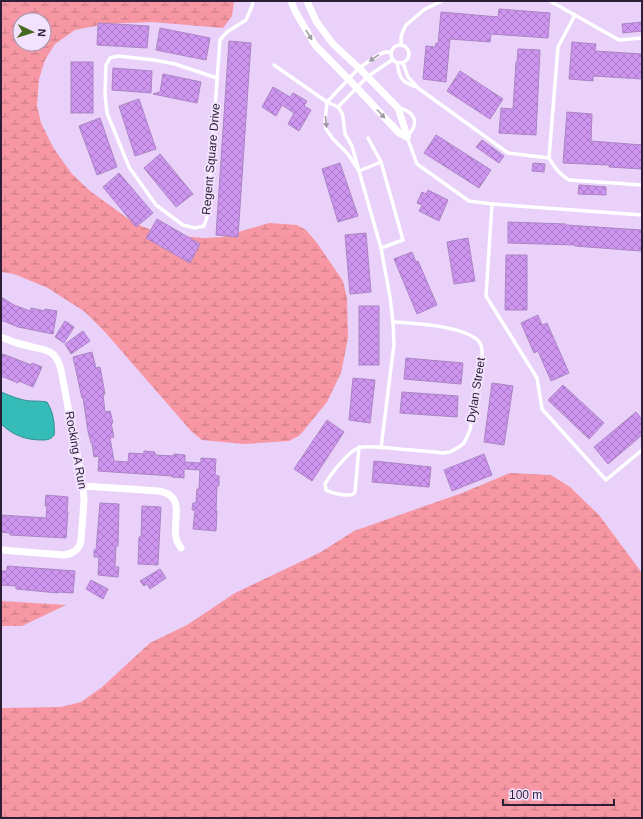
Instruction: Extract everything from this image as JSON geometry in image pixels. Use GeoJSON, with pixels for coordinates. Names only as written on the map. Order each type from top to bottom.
{"type":"FeatureCollection","features":[{"type":"Feature","properties":{"kind":"street"},"geometry":{"type":"LineString","coordinates":[[291,1],[295,11],[315,45],[349,78],[399,133],[408,138]]}},
{"type":"Feature","properties":{"kind":"street"},"geometry":{"type":"LineString","coordinates":[[307,1],[316,20],[333,44],[398,108],[408,138]]}},
{"type":"Feature","properties":{"kind":"street","name":"Rocking A Run"},"geometry":{"type":"LineString","coordinates":[[1,337],[18,344],[45,350],[57,358],[61,370],[83,486],[84,500],[82,538],[76,551],[64,555],[1,550]]}},
{"type":"Feature","properties":{"kind":"street"},"geometry":{"type":"LineString","coordinates":[[83,486],[159,490],[166,493],[172,497],[176,503],[176,536],[181,548]]}},
{"type":"Feature","properties":{"kind":"lane","name":"Regent Square Drive"},"geometry":{"type":"LineString","coordinates":[[217,78],[175,64],[154,60],[118,56],[110,58],[106,65],[105,94],[107,113],[129,167],[156,205],[183,225],[195,228],[204,226],[207,217],[220,40],[227,32],[246,20],[253,1]]}},
{"type":"Feature","properties":{"kind":"lane"},"geometry":{"type":"LineString","coordinates":[[401,45],[401,37],[406,25],[425,9],[442,1]]}},
{"type":"Feature","properties":{"kind":"lane"},"geometry":{"type":"LineString","coordinates":[[550,1],[619,40],[642,38]]}},
{"type":"Feature","properties":{"kind":"lane"},"geometry":{"type":"LineString","coordinates":[[575,15],[558,47],[549,158],[562,176],[569,180],[642,184]]}},
{"type":"Feature","properties":{"kind":"lane"},"geometry":{"type":"LineString","coordinates":[[401,45],[407,48],[408,58],[403,63],[397,63],[392,60],[390,54],[394,47],[401,45]]}},
{"type":"Feature","properties":{"kind":"lane"},"geometry":{"type":"LineString","coordinates":[[359,171],[348,154],[333,139],[326,129],[324,121],[327,102],[359,68],[380,54],[391,52]]}},
{"type":"Feature","properties":{"kind":"lane"},"geometry":{"type":"LineString","coordinates":[[338,107],[367,77],[392,60]]}},
{"type":"Feature","properties":{"kind":"lane"},"geometry":{"type":"LineString","coordinates":[[397,63],[402,80],[418,88]]}},
{"type":"Feature","properties":{"kind":"lane"},"geometry":{"type":"LineString","coordinates":[[403,63],[408,77],[418,88],[508,153],[549,158]]}},
{"type":"Feature","properties":{"kind":"lane"},"geometry":{"type":"LineString","coordinates":[[274,65],[327,102],[338,107],[342,113],[345,134],[352,146],[381,248],[390,297],[394,344],[382,448]]}},
{"type":"Feature","properties":{"kind":"lane"},"geometry":{"type":"LineString","coordinates":[[398,108],[410,112],[414,120],[414,125],[408,138],[418,164],[469,201],[642,215]]}},
{"type":"Feature","properties":{"kind":"lane"},"geometry":{"type":"LineString","coordinates":[[368,138],[381,162],[403,240],[381,248]]}},
{"type":"Feature","properties":{"kind":"lane"},"geometry":{"type":"LineString","coordinates":[[359,171],[381,162]]}},
{"type":"Feature","properties":{"kind":"lane"},"geometry":{"type":"LineString","coordinates":[[492,204],[486,296],[538,378],[542,409],[606,480],[642,450]]}},
{"type":"Feature","properties":{"kind":"lane","name":"Dylan Street"},"geometry":{"type":"LineString","coordinates":[[360,447],[443,453],[450,452],[464,443],[470,430],[482,358],[482,350],[479,342],[474,337],[448,327],[393,322]]}},
{"type":"Feature","properties":{"kind":"lane"},"geometry":{"type":"LineString","coordinates":[[360,447],[354,494],[332,493],[326,490],[325,484],[328,478],[349,454],[360,447]]}},
{"type":"Feature","properties":{"kind":"green space"},"geometry":{"type":"Polygon","coordinates":[[[1,1],[234,1],[232,16],[223,28],[152,22],[105,24],[75,30],[55,44],[52,49],[52,12],[12,12],[12,52],[50,52],[45,60],[39,79],[37,105],[41,123],[54,149],[72,174],[90,191],[134,223],[164,235],[205,238],[222,237],[269,223],[297,225],[306,230],[317,243],[343,281],[347,298],[348,338],[341,373],[327,402],[300,435],[289,441],[244,444],[202,440],[191,431],[105,332],[85,312],[48,288],[14,274],[1,272],[1,1]]]}},
{"type":"Feature","properties":{"kind":"green space"},"geometry":{"type":"Polygon","coordinates":[[[510,473],[551,475],[570,487],[599,515],[642,573],[642,818],[1,818],[1,708],[61,707],[81,702],[101,688],[150,643],[187,625],[235,593],[321,552],[354,531],[462,493],[510,473]]]}},
{"type":"Feature","properties":{"kind":"green space"},"geometry":{"type":"Polygon","coordinates":[[[1,601],[66,605],[22,626],[1,626],[1,601]]]}},
{"type":"Feature","properties":{"kind":"shaded area"},"geometry":{"type":"Polygon","coordinates":[[[1,392],[23,400],[47,402],[54,420],[54,435],[46,440],[31,439],[16,434],[1,424],[1,392]]]}},
{"type":"Feature","properties":{"kind":"building"},"geometry":{"type":"Polygon","coordinates":[[[499,9],[550,13],[548,38],[491,34],[490,42],[450,39],[446,82],[423,79],[426,46],[435,47],[436,43],[438,44],[441,12],[498,17],[499,9]]]}},
{"type":"Feature","properties":{"kind":"building"},"geometry":{"type":"Polygon","coordinates":[[[642,22],[642,31],[623,33],[622,24],[642,22]]]}},
{"type":"Feature","properties":{"kind":"building"},"geometry":{"type":"Polygon","coordinates":[[[98,23],[149,26],[147,48],[97,45],[98,23]]]}},
{"type":"Feature","properties":{"kind":"building"},"geometry":{"type":"Polygon","coordinates":[[[160,28],[210,38],[206,60],[156,50],[160,28]]]}},
{"type":"Feature","properties":{"kind":"building"},"geometry":{"type":"Polygon","coordinates":[[[229,41],[251,43],[238,237],[216,235],[229,41]]]}},
{"type":"Feature","properties":{"kind":"building"},"geometry":{"type":"Polygon","coordinates":[[[572,42],[596,44],[595,51],[642,54],[642,79],[593,76],[593,81],[569,79],[572,42]]]}},
{"type":"Feature","properties":{"kind":"building"},"geometry":{"type":"Polygon","coordinates":[[[518,49],[540,50],[536,135],[499,133],[501,108],[513,109],[518,49]]]}},
{"type":"Feature","properties":{"kind":"building"},"geometry":{"type":"Polygon","coordinates":[[[71,62],[93,62],[93,113],[71,113],[71,62]]]}},
{"type":"Feature","properties":{"kind":"building"},"geometry":{"type":"Polygon","coordinates":[[[113,68],[152,71],[151,93],[112,90],[113,68]]]}},
{"type":"Feature","properties":{"kind":"building"},"geometry":{"type":"Polygon","coordinates":[[[460,71],[503,99],[490,119],[447,91],[460,71]]]}},
{"type":"Feature","properties":{"kind":"building"},"geometry":{"type":"Polygon","coordinates":[[[163,74],[201,82],[197,103],[153,94],[160,92],[163,74]]]}},
{"type":"Feature","properties":{"kind":"building"},"geometry":{"type":"Polygon","coordinates":[[[273,87],[290,97],[293,93],[307,101],[304,106],[311,110],[299,131],[288,124],[294,113],[282,105],[276,116],[262,107],[273,87]]]}},
{"type":"Feature","properties":{"kind":"building"},"geometry":{"type":"Polygon","coordinates":[[[139,99],[156,149],[135,156],[119,106],[139,99]]]}},
{"type":"Feature","properties":{"kind":"building"},"geometry":{"type":"Polygon","coordinates":[[[567,112],[592,114],[591,141],[642,145],[642,169],[609,167],[609,165],[563,163],[567,112]]]}},
{"type":"Feature","properties":{"kind":"building"},"geometry":{"type":"Polygon","coordinates":[[[100,118],[117,167],[97,175],[79,126],[100,118]]]}},
{"type":"Feature","properties":{"kind":"building"},"geometry":{"type":"Polygon","coordinates":[[[436,135],[491,170],[479,188],[424,153],[436,135]]]}},
{"type":"Feature","properties":{"kind":"building"},"geometry":{"type":"Polygon","coordinates":[[[482,140],[504,156],[499,163],[476,147],[482,140]]]}},
{"type":"Feature","properties":{"kind":"building"},"geometry":{"type":"Polygon","coordinates":[[[160,154],[193,194],[176,207],[144,168],[160,154]]]}},
{"type":"Feature","properties":{"kind":"building"},"geometry":{"type":"Polygon","coordinates":[[[340,163],[358,216],[338,222],[322,169],[340,163]]]}},
{"type":"Feature","properties":{"kind":"building"},"geometry":{"type":"Polygon","coordinates":[[[533,163],[545,164],[544,172],[532,171],[533,163]]]}},
{"type":"Feature","properties":{"kind":"building"},"geometry":{"type":"Polygon","coordinates":[[[119,173],[153,213],[136,227],[103,187],[119,173]]]}},
{"type":"Feature","properties":{"kind":"building"},"geometry":{"type":"Polygon","coordinates":[[[579,185],[606,187],[606,195],[578,194],[579,185]]]}},
{"type":"Feature","properties":{"kind":"building"},"geometry":{"type":"Polygon","coordinates":[[[428,190],[448,200],[439,221],[419,211],[422,205],[417,203],[422,192],[426,194],[428,190]]]}},
{"type":"Feature","properties":{"kind":"building"},"geometry":{"type":"Polygon","coordinates":[[[157,219],[200,244],[190,263],[146,238],[157,219]]]}},
{"type":"Feature","properties":{"kind":"building"},"geometry":{"type":"Polygon","coordinates":[[[508,222],[566,224],[642,230],[641,251],[575,245],[508,243],[508,222]]]}},
{"type":"Feature","properties":{"kind":"building"},"geometry":{"type":"Polygon","coordinates":[[[366,233],[371,292],[350,294],[345,235],[366,233]]]}},
{"type":"Feature","properties":{"kind":"building"},"geometry":{"type":"Polygon","coordinates":[[[468,238],[475,281],[454,284],[447,242],[468,238]]]}},
{"type":"Feature","properties":{"kind":"building"},"geometry":{"type":"Polygon","coordinates":[[[412,252],[416,262],[418,261],[437,305],[417,314],[394,259],[412,252]]]}},
{"type":"Feature","properties":{"kind":"building"},"geometry":{"type":"Polygon","coordinates":[[[506,255],[527,255],[527,310],[505,310],[506,255]]]}},
{"type":"Feature","properties":{"kind":"building"},"geometry":{"type":"Polygon","coordinates":[[[1,297],[14,305],[30,311],[31,308],[45,311],[45,309],[57,311],[53,334],[18,327],[1,320],[1,297]]]}},
{"type":"Feature","properties":{"kind":"building"},"geometry":{"type":"Polygon","coordinates":[[[359,306],[379,306],[379,365],[359,365],[359,306]]]}},
{"type":"Feature","properties":{"kind":"building"},"geometry":{"type":"Polygon","coordinates":[[[538,315],[542,325],[547,323],[569,373],[551,381],[538,351],[534,353],[521,323],[538,315]]]}},
{"type":"Feature","properties":{"kind":"building"},"geometry":{"type":"Polygon","coordinates":[[[65,321],[74,327],[64,343],[55,337],[65,321]]]}},
{"type":"Feature","properties":{"kind":"building"},"geometry":{"type":"Polygon","coordinates":[[[83,331],[90,341],[71,354],[65,344],[83,331]]]}},
{"type":"Feature","properties":{"kind":"building"},"geometry":{"type":"Polygon","coordinates":[[[92,352],[96,368],[100,367],[105,394],[103,394],[105,412],[110,411],[113,423],[111,423],[114,437],[110,438],[114,461],[128,462],[129,453],[144,454],[144,451],[155,452],[155,455],[185,455],[185,462],[201,463],[201,458],[216,459],[215,475],[219,476],[219,486],[217,486],[216,531],[193,529],[195,510],[192,510],[193,503],[196,503],[197,489],[199,489],[200,470],[184,469],[184,478],[98,471],[99,456],[94,457],[83,398],[73,357],[92,352]]]}},
{"type":"Feature","properties":{"kind":"building"},"geometry":{"type":"Polygon","coordinates":[[[3,354],[31,365],[32,363],[42,367],[33,387],[1,376],[1,359],[3,354]]]}},
{"type":"Feature","properties":{"kind":"building"},"geometry":{"type":"Polygon","coordinates":[[[406,358],[463,363],[461,384],[404,379],[406,358]]]}},
{"type":"Feature","properties":{"kind":"building"},"geometry":{"type":"Polygon","coordinates":[[[353,378],[375,380],[370,423],[349,420],[353,378]]]}},
{"type":"Feature","properties":{"kind":"building"},"geometry":{"type":"Polygon","coordinates":[[[492,383],[513,386],[504,445],[484,442],[492,383]]]}},
{"type":"Feature","properties":{"kind":"building"},"geometry":{"type":"Polygon","coordinates":[[[563,385],[604,423],[589,439],[548,400],[563,385]]]}},
{"type":"Feature","properties":{"kind":"building"},"geometry":{"type":"Polygon","coordinates":[[[402,392],[458,396],[457,417],[400,413],[402,392]]]}},
{"type":"Feature","properties":{"kind":"building"},"geometry":{"type":"Polygon","coordinates":[[[636,412],[642,419],[642,435],[608,464],[594,447],[636,412]]]}},
{"type":"Feature","properties":{"kind":"building"},"geometry":{"type":"Polygon","coordinates":[[[327,420],[344,432],[312,481],[294,469],[327,420]]]}},
{"type":"Feature","properties":{"kind":"building"},"geometry":{"type":"Polygon","coordinates":[[[484,454],[492,475],[452,491],[444,470],[484,454]]]}},
{"type":"Feature","properties":{"kind":"building"},"geometry":{"type":"Polygon","coordinates":[[[374,461],[431,467],[429,487],[372,482],[374,461]]]}},
{"type":"Feature","properties":{"kind":"building"},"geometry":{"type":"Polygon","coordinates":[[[46,495],[68,497],[66,538],[10,535],[10,533],[1,532],[1,515],[46,518],[46,495]]]}},
{"type":"Feature","properties":{"kind":"building"},"geometry":{"type":"Polygon","coordinates":[[[100,503],[119,504],[118,546],[116,546],[115,567],[119,567],[118,577],[98,575],[99,557],[94,557],[94,550],[96,550],[100,503]]]}},
{"type":"Feature","properties":{"kind":"building"},"geometry":{"type":"Polygon","coordinates":[[[142,506],[161,507],[158,565],[138,564],[142,506]]]}},
{"type":"Feature","properties":{"kind":"building"},"geometry":{"type":"Polygon","coordinates":[[[7,566],[75,571],[73,593],[16,589],[16,586],[1,585],[1,571],[7,571],[7,566]]]}},
{"type":"Feature","properties":{"kind":"building"},"geometry":{"type":"Polygon","coordinates":[[[160,569],[166,578],[150,589],[147,584],[144,586],[140,581],[160,569]]]}},
{"type":"Feature","properties":{"kind":"building"},"geometry":{"type":"Polygon","coordinates":[[[91,580],[108,589],[103,599],[86,589],[91,580]]]}}]}
